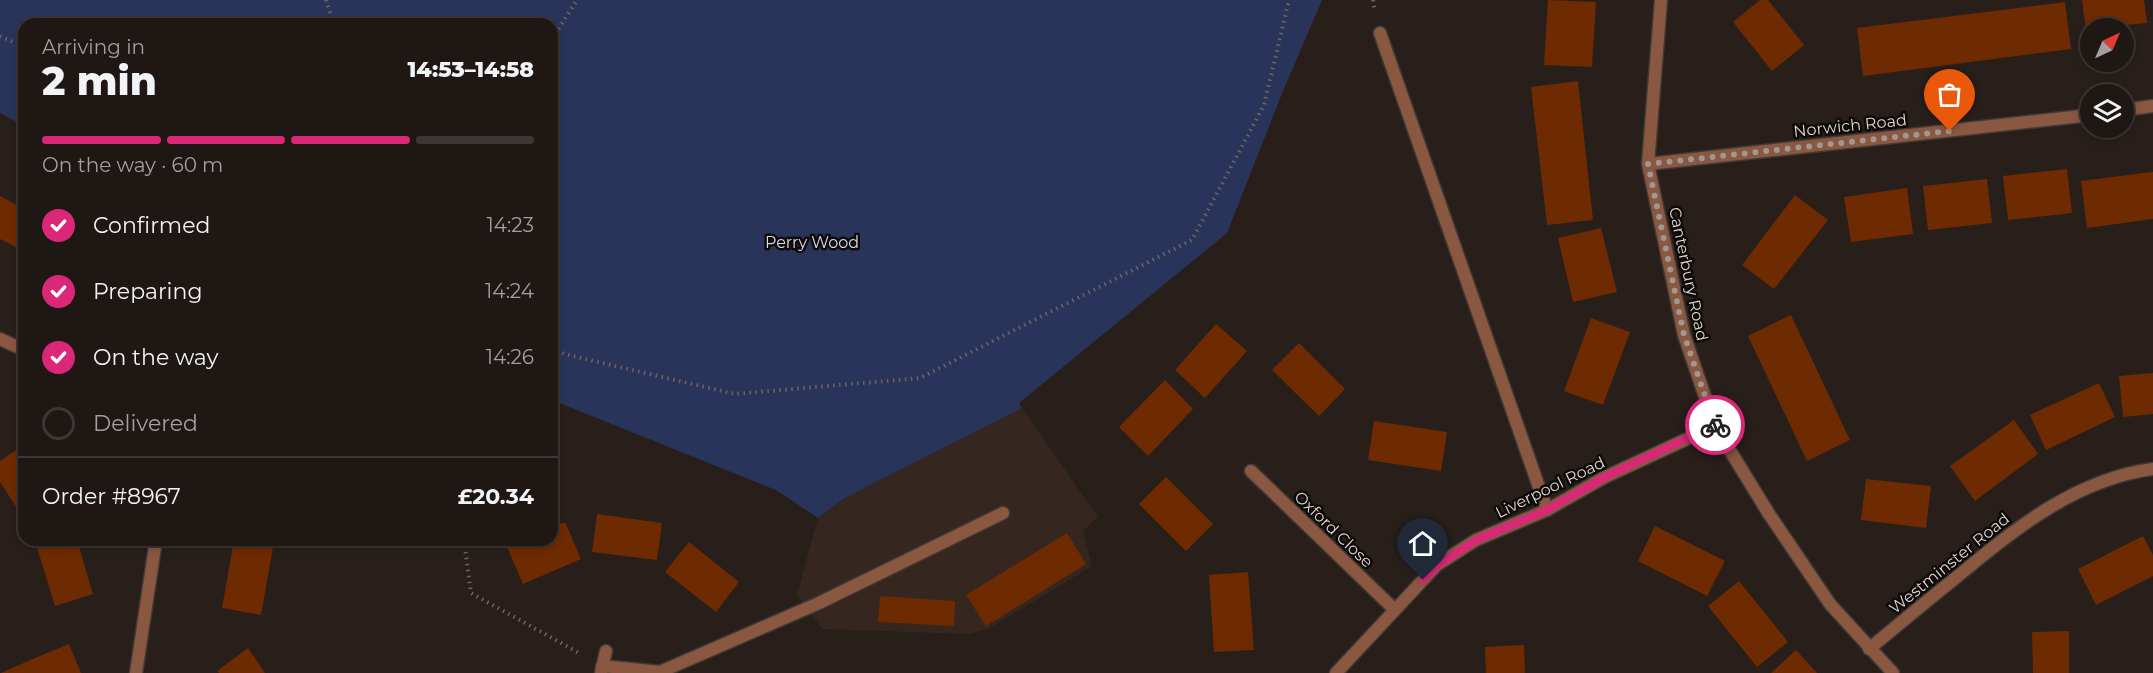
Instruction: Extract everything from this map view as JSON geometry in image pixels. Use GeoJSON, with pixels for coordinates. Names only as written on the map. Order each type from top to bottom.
{"type":"FeatureCollection","features":[{"type":"Feature","properties":{"kind":"street","name":"Canterbury Road"},"geometry":{"type":"LineString","coordinates":[[1661,0],[1648,164],[1684,335],[1715,426],[1769,514],[1824,595],[1869,649],[1893,673]]}},
{"type":"Feature","properties":{"kind":"street"},"geometry":{"type":"LineString","coordinates":[[1380,33],[1547,510]]}},
{"type":"Feature","properties":{"kind":"street"},"geometry":{"type":"LineString","coordinates":[[2134,109],[2153,106]]}},
{"type":"Feature","properties":{"kind":"street","name":"Norwich Road"},"geometry":{"type":"LineString","coordinates":[[1648,164],[2080,116]]}},
{"type":"Feature","properties":{"kind":"street"},"geometry":{"type":"LineString","coordinates":[[0,339],[18,347]]}},
{"type":"Feature","properties":{"kind":"street","name":"Liverpool Road"},"geometry":{"type":"LineString","coordinates":[[1336,673],[1437,566],[1476,540],[1547,510],[1605,477],[1715,426]]}},
{"type":"Feature","properties":{"kind":"street","name":"Westminster Road"},"geometry":{"type":"LineString","coordinates":[[1869,649],[2012,531],[2072,494],[2127,472],[2153,469]]}},
{"type":"Feature","properties":{"kind":"street","name":"Oxford Close"},"geometry":{"type":"LineString","coordinates":[[1251,471],[1395,610]]}},
{"type":"Feature","properties":{"kind":"street"},"geometry":{"type":"LineString","coordinates":[[606,651],[602,670],[660,672],[819,603],[1003,513]]}},
{"type":"Feature","properties":{"kind":"street"},"geometry":{"type":"LineString","coordinates":[[136,673],[155,546]]}},
{"type":"Feature","properties":{"kind":"path"},"geometry":{"type":"LineString","coordinates":[[326,0],[332,18]]}},
{"type":"Feature","properties":{"kind":"path"},"geometry":{"type":"LineString","coordinates":[[558,30],[577,0]]}},
{"type":"Feature","properties":{"kind":"path"},"geometry":{"type":"LineString","coordinates":[[558,350],[564,354],[735,394],[920,378],[1192,240],[1264,105],[1289,0]]}},
{"type":"Feature","properties":{"kind":"path"},"geometry":{"type":"LineString","coordinates":[[0,36],[18,44]]}},
{"type":"Feature","properties":{"kind":"path"},"geometry":{"type":"LineString","coordinates":[[465,546],[471,593],[602,670]]}},
{"type":"Feature","properties":{"kind":"shaded area"},"geometry":{"type":"Polygon","coordinates":[[[1022,408],[1098,517],[1083,531],[1092,566],[988,629],[968,634],[822,629],[797,595],[818,518],[843,499],[1022,408]]]}},
{"type":"Feature","properties":{"kind":"green space","name":"Perry Wood"},"geometry":{"type":"Polygon","coordinates":[[[0,0],[1322,0],[1227,233],[1019,403],[1022,408],[843,499],[818,518],[776,490],[558,402],[558,18],[18,18],[18,123],[0,113],[0,0]]]}},
{"type":"Feature","properties":{"kind":"building"},"geometry":{"type":"Polygon","coordinates":[[[1548,0],[1596,2],[1592,67],[1544,65],[1548,0]]]}},
{"type":"Feature","properties":{"kind":"building"},"geometry":{"type":"Polygon","coordinates":[[[1760,0],[1768,0],[1804,45],[1772,71],[1733,22],[1760,0]]]}},
{"type":"Feature","properties":{"kind":"building"},"geometry":{"type":"Polygon","coordinates":[[[2082,0],[2144,0],[2147,23],[2134,24],[2134,18],[2084,18],[2082,0]]]}},
{"type":"Feature","properties":{"kind":"building"},"geometry":{"type":"Polygon","coordinates":[[[2065,2],[2071,49],[1863,76],[1857,28],[2065,2]]]}},
{"type":"Feature","properties":{"kind":"building"},"geometry":{"type":"Polygon","coordinates":[[[1578,81],[1593,220],[1547,225],[1531,87],[1578,81]]]}},
{"type":"Feature","properties":{"kind":"building"},"geometry":{"type":"Polygon","coordinates":[[[2067,169],[2072,213],[2008,220],[2003,176],[2067,169]]]}},
{"type":"Feature","properties":{"kind":"building"},"geometry":{"type":"Polygon","coordinates":[[[2153,172],[2153,219],[2087,228],[2081,181],[2153,172]]]}},
{"type":"Feature","properties":{"kind":"building"},"geometry":{"type":"Polygon","coordinates":[[[1987,179],[1992,223],[1928,230],[1923,186],[1987,179]]]}},
{"type":"Feature","properties":{"kind":"building"},"geometry":{"type":"Polygon","coordinates":[[[1907,188],[1913,234],[1851,242],[1844,197],[1907,188]]]}},
{"type":"Feature","properties":{"kind":"building"},"geometry":{"type":"Polygon","coordinates":[[[1795,195],[1828,220],[1774,289],[1742,265],[1795,195]]]}},
{"type":"Feature","properties":{"kind":"building"},"geometry":{"type":"Polygon","coordinates":[[[0,196],[18,206],[18,248],[0,239],[0,196]]]}},
{"type":"Feature","properties":{"kind":"building"},"geometry":{"type":"Polygon","coordinates":[[[1601,228],[1617,292],[1573,302],[1558,238],[1601,228]]]}},
{"type":"Feature","properties":{"kind":"building"},"geometry":{"type":"Polygon","coordinates":[[[1791,315],[1850,440],[1807,461],[1748,336],[1791,315]]]}},
{"type":"Feature","properties":{"kind":"building"},"geometry":{"type":"Polygon","coordinates":[[[1591,318],[1630,332],[1603,405],[1564,391],[1591,318]]]}},
{"type":"Feature","properties":{"kind":"building"},"geometry":{"type":"Polygon","coordinates":[[[1216,324],[1247,351],[1205,398],[1175,370],[1216,324]]]}},
{"type":"Feature","properties":{"kind":"building"},"geometry":{"type":"Polygon","coordinates":[[[1299,343],[1345,389],[1319,416],[1272,370],[1299,343]]]}},
{"type":"Feature","properties":{"kind":"building"},"geometry":{"type":"Polygon","coordinates":[[[2153,373],[2153,414],[2123,417],[2119,376],[2153,373]]]}},
{"type":"Feature","properties":{"kind":"building"},"geometry":{"type":"Polygon","coordinates":[[[1165,380],[1193,409],[1148,456],[1119,427],[1165,380]]]}},
{"type":"Feature","properties":{"kind":"building"},"geometry":{"type":"Polygon","coordinates":[[[2099,383],[2115,417],[2046,450],[2030,415],[2099,383]]]}},
{"type":"Feature","properties":{"kind":"building"},"geometry":{"type":"Polygon","coordinates":[[[2014,420],[2038,454],[1975,501],[1950,466],[2014,420]]]}},
{"type":"Feature","properties":{"kind":"building"},"geometry":{"type":"Polygon","coordinates":[[[1374,421],[1447,432],[1441,471],[1368,460],[1374,421]]]}},
{"type":"Feature","properties":{"kind":"building"},"geometry":{"type":"Polygon","coordinates":[[[18,449],[18,510],[0,482],[0,461],[18,449]]]}},
{"type":"Feature","properties":{"kind":"building"},"geometry":{"type":"Polygon","coordinates":[[[1166,477],[1213,524],[1186,551],[1139,504],[1166,477]]]}},
{"type":"Feature","properties":{"kind":"building"},"geometry":{"type":"Polygon","coordinates":[[[1866,479],[1931,486],[1926,528],[1861,520],[1866,479]]]}},
{"type":"Feature","properties":{"kind":"building"},"geometry":{"type":"Polygon","coordinates":[[[597,514],[662,523],[657,560],[592,552],[597,514]]]}},
{"type":"Feature","properties":{"kind":"building"},"geometry":{"type":"Polygon","coordinates":[[[565,522],[581,559],[523,584],[507,547],[558,546],[558,525],[565,522]]]}},
{"type":"Feature","properties":{"kind":"building"},"geometry":{"type":"Polygon","coordinates":[[[1655,526],[1725,561],[1707,596],[1638,561],[1655,526]]]}},
{"type":"Feature","properties":{"kind":"building"},"geometry":{"type":"Polygon","coordinates":[[[1067,533],[1086,564],[986,626],[966,595],[1067,533]]]}},
{"type":"Feature","properties":{"kind":"building"},"geometry":{"type":"Polygon","coordinates":[[[2143,536],[2153,555],[2153,576],[2096,605],[2078,569],[2143,536]]]}},
{"type":"Feature","properties":{"kind":"building"},"geometry":{"type":"Polygon","coordinates":[[[689,542],[739,582],[716,612],[665,572],[689,542]]]}},
{"type":"Feature","properties":{"kind":"building"},"geometry":{"type":"Polygon","coordinates":[[[37,546],[79,546],[93,594],[55,606],[37,546]]]}},
{"type":"Feature","properties":{"kind":"building"},"geometry":{"type":"Polygon","coordinates":[[[233,546],[273,546],[261,615],[222,608],[233,546]]]}},
{"type":"Feature","properties":{"kind":"building"},"geometry":{"type":"Polygon","coordinates":[[[1248,572],[1254,650],[1214,652],[1209,575],[1248,572]]]}},
{"type":"Feature","properties":{"kind":"building"},"geometry":{"type":"Polygon","coordinates":[[[1739,581],[1788,642],[1757,667],[1708,606],[1739,581]]]}},
{"type":"Feature","properties":{"kind":"building"},"geometry":{"type":"Polygon","coordinates":[[[880,596],[955,601],[954,626],[878,622],[880,596]]]}},
{"type":"Feature","properties":{"kind":"building"},"geometry":{"type":"Polygon","coordinates":[[[2069,631],[2069,673],[2033,673],[2032,632],[2069,631]]]}},
{"type":"Feature","properties":{"kind":"building"},"geometry":{"type":"Polygon","coordinates":[[[69,644],[81,673],[1,673],[35,658],[69,644]]]}},
{"type":"Feature","properties":{"kind":"building"},"geometry":{"type":"Polygon","coordinates":[[[1524,645],[1525,673],[1486,673],[1485,647],[1524,645]]]}},
{"type":"Feature","properties":{"kind":"building"},"geometry":{"type":"Polygon","coordinates":[[[248,648],[265,673],[219,673],[217,671],[248,648]]]}},
{"type":"Feature","properties":{"kind":"building"},"geometry":{"type":"Polygon","coordinates":[[[1796,650],[1817,673],[1771,673],[1796,650]]]}},
{"type":"Feature","properties":{"kind":"way so far"},"geometry":{"type":"LineString","coordinates":[[1715,425],[1684,335],[1648,164],[1950,131]]}},
{"type":"Feature","properties":{"kind":"route"},"geometry":{"type":"LineString","coordinates":[[1423,580],[1437,566],[1476,540],[1547,510],[1605,477],[1715,425]]}}]}
